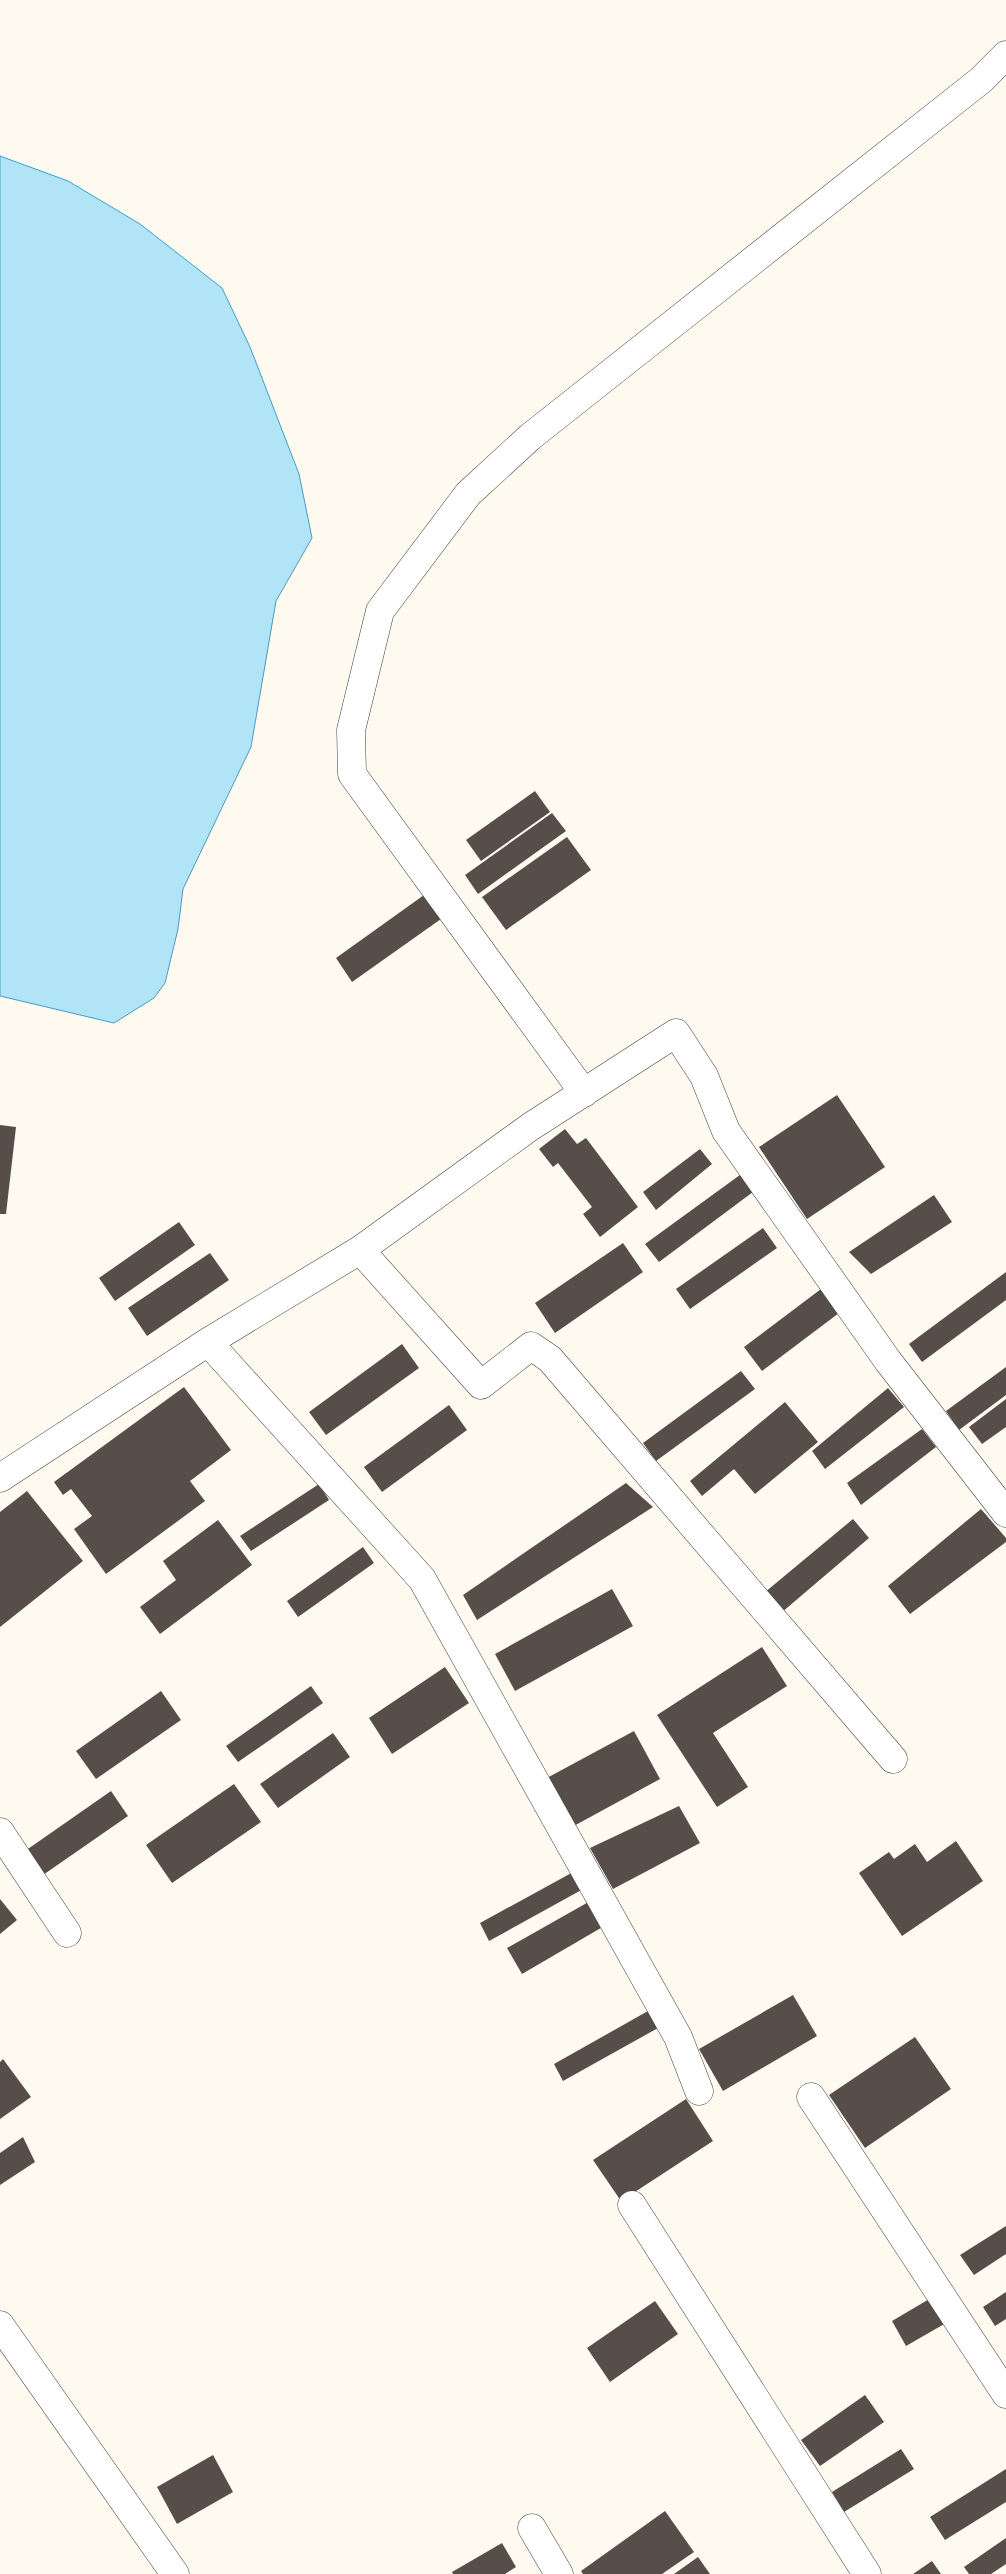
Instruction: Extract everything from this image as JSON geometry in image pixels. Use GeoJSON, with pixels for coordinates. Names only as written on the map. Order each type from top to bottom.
{"type":"FeatureCollection","features":[{"type":"Feature","properties":{"kind":"street"},"geometry":{"type":"LineString","coordinates":[[584,1093],[352,774],[351,730],[380,611],[468,494],[530,437],[974,86],[1006,55]]}},
{"type":"Feature","properties":{"kind":"street"},"geometry":{"type":"LineString","coordinates":[[0,1478],[208,1342],[360,1250],[530,1127],[676,1032],[704,1076],[726,1131],[888,1361],[1006,1513]]}},
{"type":"Feature","properties":{"kind":"street"},"geometry":{"type":"LineString","coordinates":[[360,1250],[481,1386],[531,1346],[550,1359],[893,1758]]}},
{"type":"Feature","properties":{"kind":"street"},"geometry":{"type":"LineString","coordinates":[[208,1342],[422,1579],[678,2037],[699,2091]]}},
{"type":"Feature","properties":{"kind":"street"},"geometry":{"type":"LineString","coordinates":[[0,1832],[67,1933]]}},
{"type":"Feature","properties":{"kind":"street"},"geometry":{"type":"LineString","coordinates":[[811,2097],[1006,2394]]}},
{"type":"Feature","properties":{"kind":"street"},"geometry":{"type":"LineString","coordinates":[[632,2204],[867,2574]]}},
{"type":"Feature","properties":{"kind":"street"},"geometry":{"type":"LineString","coordinates":[[0,2325],[175,2574]]}},
{"type":"Feature","properties":{"kind":"street"},"geometry":{"type":"LineString","coordinates":[[532,2528],[559,2574]]}},
{"type":"Feature","properties":{"kind":"water"},"geometry":{"type":"Polygon","coordinates":[[[0,156],[68,181],[140,224],[222,288],[250,347],[299,474],[312,538],[276,601],[251,747],[183,889],[178,929],[165,983],[154,998],[114,1023],[0,996],[0,156]]]}},
{"type":"Feature","properties":{"kind":"building"},"geometry":{"type":"Polygon","coordinates":[[[535,791],[550,812],[481,861],[466,840],[535,791]]]}},
{"type":"Feature","properties":{"kind":"building"},"geometry":{"type":"Polygon","coordinates":[[[552,813],[566,831],[478,894],[465,875],[552,813]]]}},
{"type":"Feature","properties":{"kind":"building"},"geometry":{"type":"Polygon","coordinates":[[[567,837],[591,870],[506,930],[482,897],[567,837]]]}},
{"type":"Feature","properties":{"kind":"building"},"geometry":{"type":"Polygon","coordinates":[[[424,895],[441,919],[352,982],[336,958],[424,895]]]}},
{"type":"Feature","properties":{"kind":"building"},"geometry":{"type":"Polygon","coordinates":[[[837,1095],[885,1167],[807,1219],[759,1147],[837,1095]]]}},
{"type":"Feature","properties":{"kind":"building"},"geometry":{"type":"Polygon","coordinates":[[[0,1125],[16,1127],[6,1214],[0,1214],[0,1125]]]}},
{"type":"Feature","properties":{"kind":"building"},"geometry":{"type":"Polygon","coordinates":[[[565,1129],[577,1144],[586,1138],[638,1207],[600,1237],[583,1214],[592,1207],[558,1163],[553,1167],[539,1149],[565,1129]]]}},
{"type":"Feature","properties":{"kind":"building"},"geometry":{"type":"Polygon","coordinates":[[[700,1149],[712,1164],[656,1210],[643,1192],[700,1149]]]}},
{"type":"Feature","properties":{"kind":"building"},"geometry":{"type":"Polygon","coordinates":[[[744,1172],[757,1189],[659,1262],[645,1244],[744,1172]]]}},
{"type":"Feature","properties":{"kind":"building"},"geometry":{"type":"Polygon","coordinates":[[[934,1195],[952,1222],[871,1274],[849,1252],[934,1195]]]}},
{"type":"Feature","properties":{"kind":"building"},"geometry":{"type":"Polygon","coordinates":[[[179,1222],[195,1245],[115,1301],[99,1278],[179,1222]]]}},
{"type":"Feature","properties":{"kind":"building"},"geometry":{"type":"Polygon","coordinates":[[[763,1228],[777,1248],[690,1309],[676,1289],[763,1228]]]}},
{"type":"Feature","properties":{"kind":"building"},"geometry":{"type":"Polygon","coordinates":[[[623,1243],[643,1272],[555,1333],[535,1303],[623,1243]]]}},
{"type":"Feature","properties":{"kind":"building"},"geometry":{"type":"Polygon","coordinates":[[[210,1253],[229,1280],[147,1336],[128,1308],[210,1253]]]}},
{"type":"Feature","properties":{"kind":"building"},"geometry":{"type":"Polygon","coordinates":[[[1006,1272],[1006,1300],[922,1362],[909,1344],[1006,1272]]]}},
{"type":"Feature","properties":{"kind":"building"},"geometry":{"type":"Polygon","coordinates":[[[821,1289],[839,1313],[762,1371],[744,1347],[821,1289]]]}},
{"type":"Feature","properties":{"kind":"building"},"geometry":{"type":"Polygon","coordinates":[[[402,1344],[419,1368],[326,1435],[309,1412],[402,1344]]]}},
{"type":"Feature","properties":{"kind":"building"},"geometry":{"type":"Polygon","coordinates":[[[1006,1367],[1006,1395],[959,1430],[946,1411],[1006,1367]]]}},
{"type":"Feature","properties":{"kind":"building"},"geometry":{"type":"Polygon","coordinates":[[[741,1371],[755,1389],[656,1461],[643,1443],[741,1371]]]}},
{"type":"Feature","properties":{"kind":"building"},"geometry":{"type":"Polygon","coordinates":[[[184,1387],[231,1450],[190,1481],[205,1501],[106,1574],[74,1529],[92,1516],[71,1489],[63,1495],[54,1482],[184,1387]]]}},
{"type":"Feature","properties":{"kind":"building"},"geometry":{"type":"Polygon","coordinates":[[[888,1388],[904,1407],[825,1469],[812,1451],[888,1388]]]}},
{"type":"Feature","properties":{"kind":"building"},"geometry":{"type":"Polygon","coordinates":[[[1006,1399],[1006,1427],[982,1444],[969,1427],[1006,1399]]]}},
{"type":"Feature","properties":{"kind":"building"},"geometry":{"type":"Polygon","coordinates":[[[785,1402],[818,1442],[755,1494],[734,1469],[702,1496],[690,1481],[785,1402]]]}},
{"type":"Feature","properties":{"kind":"building"},"geometry":{"type":"Polygon","coordinates":[[[449,1405],[467,1430],[382,1492],[364,1467],[449,1405]]]}},
{"type":"Feature","properties":{"kind":"building"},"geometry":{"type":"Polygon","coordinates":[[[922,1429],[936,1447],[861,1505],[847,1483],[922,1429]]]}},
{"type":"Feature","properties":{"kind":"building"},"geometry":{"type":"Polygon","coordinates":[[[626,1483],[653,1507],[477,1620],[463,1595],[626,1483]]]}},
{"type":"Feature","properties":{"kind":"building"},"geometry":{"type":"Polygon","coordinates":[[[319,1484],[329,1500],[251,1551],[240,1536],[319,1484]]]}},
{"type":"Feature","properties":{"kind":"building"},"geometry":{"type":"Polygon","coordinates":[[[27,1491],[83,1561],[0,1627],[0,1512],[27,1491]]]}},
{"type":"Feature","properties":{"kind":"building"},"geometry":{"type":"Polygon","coordinates":[[[981,1509],[1006,1538],[1006,1542],[910,1614],[888,1586],[981,1509]]]}},
{"type":"Feature","properties":{"kind":"building"},"geometry":{"type":"Polygon","coordinates":[[[853,1519],[869,1538],[781,1613],[764,1593],[853,1519]]]}},
{"type":"Feature","properties":{"kind":"building"},"geometry":{"type":"Polygon","coordinates":[[[218,1520],[252,1565],[160,1634],[140,1607],[176,1580],[163,1561],[218,1520]]]}},
{"type":"Feature","properties":{"kind":"building"},"geometry":{"type":"Polygon","coordinates":[[[363,1547],[374,1563],[298,1617],[287,1601],[363,1547]]]}},
{"type":"Feature","properties":{"kind":"building"},"geometry":{"type":"Polygon","coordinates":[[[612,1589],[633,1626],[515,1691],[495,1654],[612,1589]]]}},
{"type":"Feature","properties":{"kind":"building"},"geometry":{"type":"Polygon","coordinates":[[[762,1647],[787,1686],[713,1733],[748,1787],[717,1807],[657,1715],[762,1647]]]}},
{"type":"Feature","properties":{"kind":"building"},"geometry":{"type":"Polygon","coordinates":[[[445,1667],[469,1703],[392,1754],[369,1718],[445,1667]]]}},
{"type":"Feature","properties":{"kind":"building"},"geometry":{"type":"Polygon","coordinates":[[[311,1686],[323,1703],[238,1762],[226,1746],[311,1686]]]}},
{"type":"Feature","properties":{"kind":"building"},"geometry":{"type":"Polygon","coordinates":[[[161,1691],[181,1720],[96,1779],[76,1751],[161,1691]]]}},
{"type":"Feature","properties":{"kind":"building"},"geometry":{"type":"Polygon","coordinates":[[[634,1731],[660,1779],[572,1827],[545,1779],[634,1731]]]}},
{"type":"Feature","properties":{"kind":"building"},"geometry":{"type":"Polygon","coordinates":[[[333,1733],[350,1757],[278,1808],[260,1784],[333,1733]]]}},
{"type":"Feature","properties":{"kind":"building"},"geometry":{"type":"Polygon","coordinates":[[[234,1784],[261,1822],[172,1883],[146,1845],[234,1784]]]}},
{"type":"Feature","properties":{"kind":"building"},"geometry":{"type":"Polygon","coordinates":[[[111,1791],[128,1816],[43,1875],[25,1851],[111,1791]]]}},
{"type":"Feature","properties":{"kind":"building"},"geometry":{"type":"Polygon","coordinates":[[[679,1806],[700,1843],[613,1889],[590,1848],[679,1806]]]}},
{"type":"Feature","properties":{"kind":"building"},"geometry":{"type":"Polygon","coordinates":[[[956,1841],[983,1881],[902,1936],[859,1873],[889,1852],[894,1859],[915,1844],[927,1862],[956,1841]]]}},
{"type":"Feature","properties":{"kind":"building"},"geometry":{"type":"Polygon","coordinates":[[[575,1871],[585,1888],[489,1941],[480,1923],[575,1871]]]}},
{"type":"Feature","properties":{"kind":"building"},"geometry":{"type":"Polygon","coordinates":[[[0,1899],[17,1920],[0,1934],[0,1899]]]}},
{"type":"Feature","properties":{"kind":"building"},"geometry":{"type":"Polygon","coordinates":[[[592,1900],[606,1925],[522,1974],[507,1948],[592,1900]]]}},
{"type":"Feature","properties":{"kind":"building"},"geometry":{"type":"Polygon","coordinates":[[[793,1995],[817,2036],[723,2091],[699,2049],[793,1995]]]}},
{"type":"Feature","properties":{"kind":"building"},"geometry":{"type":"Polygon","coordinates":[[[648,2011],[658,2028],[563,2081],[554,2064],[648,2011]]]}},
{"type":"Feature","properties":{"kind":"building"},"geometry":{"type":"Polygon","coordinates":[[[915,2037],[951,2089],[865,2148],[829,2095],[915,2037]]]}},
{"type":"Feature","properties":{"kind":"building"},"geometry":{"type":"Polygon","coordinates":[[[3,2059],[31,2097],[0,2119],[0,2062],[3,2059]]]}},
{"type":"Feature","properties":{"kind":"building"},"geometry":{"type":"Polygon","coordinates":[[[686,2099],[713,2141],[621,2201],[593,2160],[686,2099]]]}},
{"type":"Feature","properties":{"kind":"building"},"geometry":{"type":"Polygon","coordinates":[[[23,2137],[35,2162],[0,2185],[0,2153],[23,2137]]]}},
{"type":"Feature","properties":{"kind":"building"},"geometry":{"type":"Polygon","coordinates":[[[1006,2226],[1006,2254],[974,2275],[960,2255],[1006,2226]]]}},
{"type":"Feature","properties":{"kind":"building"},"geometry":{"type":"Polygon","coordinates":[[[1006,2292],[1006,2319],[995,2326],[983,2307],[1006,2292]]]}},
{"type":"Feature","properties":{"kind":"building"},"geometry":{"type":"Polygon","coordinates":[[[931,2298],[946,2323],[906,2346],[892,2321],[931,2298]]]}},
{"type":"Feature","properties":{"kind":"building"},"geometry":{"type":"Polygon","coordinates":[[[655,2301],[678,2334],[610,2382],[587,2348],[655,2301]]]}},
{"type":"Feature","properties":{"kind":"building"},"geometry":{"type":"Polygon","coordinates":[[[865,2395],[884,2422],[820,2466],[801,2440],[865,2395]]]}},
{"type":"Feature","properties":{"kind":"building"},"geometry":{"type":"Polygon","coordinates":[[[901,2449],[914,2469],[844,2512],[832,2492],[901,2449]]]}},
{"type":"Feature","properties":{"kind":"building"},"geometry":{"type":"Polygon","coordinates":[[[213,2455],[233,2492],[177,2524],[157,2487],[213,2455]]]}},
{"type":"Feature","properties":{"kind":"building"},"geometry":{"type":"Polygon","coordinates":[[[1006,2469],[1006,2502],[945,2540],[930,2517],[1006,2469]]]}},
{"type":"Feature","properties":{"kind":"building"},"geometry":{"type":"Polygon","coordinates":[[[665,2511],[694,2552],[662,2574],[583,2574],[581,2571],[665,2511]]]}},
{"type":"Feature","properties":{"kind":"building"},"geometry":{"type":"Polygon","coordinates":[[[1006,2538],[1006,2564],[991,2574],[969,2574],[964,2567],[1006,2538]]]}},
{"type":"Feature","properties":{"kind":"building"},"geometry":{"type":"Polygon","coordinates":[[[502,2543],[516,2567],[505,2574],[453,2574],[452,2572],[502,2543]]]}},
{"type":"Feature","properties":{"kind":"building"},"geometry":{"type":"Polygon","coordinates":[[[698,2557],[710,2574],[674,2574],[698,2557]]]}},
{"type":"Feature","properties":{"kind":"building"},"geometry":{"type":"Polygon","coordinates":[[[932,2561],[941,2574],[913,2574],[932,2561]]]}}]}
